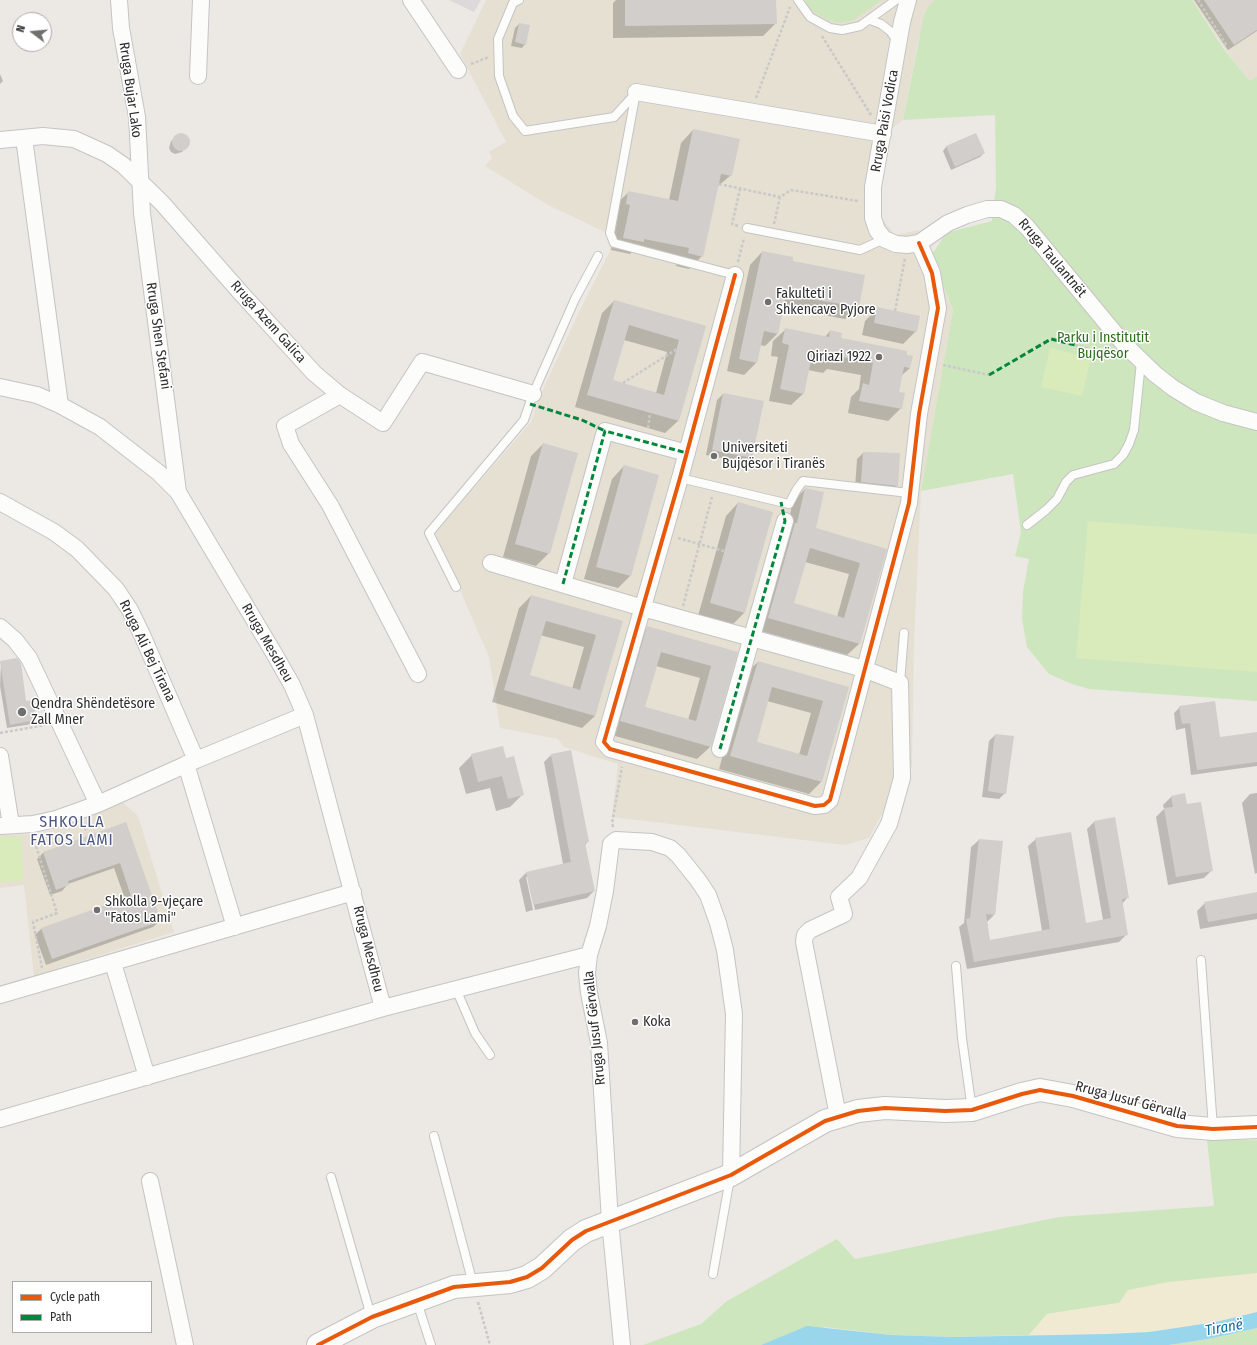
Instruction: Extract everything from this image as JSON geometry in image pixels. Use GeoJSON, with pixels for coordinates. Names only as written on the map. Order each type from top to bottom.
{"type":"FeatureCollection","features":[{"type":"Feature","properties":{"kind":"street","name":"Rruga Bujar Lako"},"geometry":{"type":"LineString","coordinates":[[119,0],[121,28],[137,117],[140,180]]}},
{"type":"Feature","properties":{"kind":"street"},"geometry":{"type":"LineString","coordinates":[[198,76],[201,0]]}},
{"type":"Feature","properties":{"kind":"street"},"geometry":{"type":"LineString","coordinates":[[411,0],[462,68]]}},
{"type":"Feature","properties":{"kind":"street","name":"Rruga Paisi Vodica"},"geometry":{"type":"LineString","coordinates":[[884,239],[877,230],[871,204],[898,43],[908,0]]}},
{"type":"Feature","properties":{"kind":"street"},"geometry":{"type":"LineString","coordinates":[[636,92],[883,134]]}},
{"type":"Feature","properties":{"kind":"street","name":"Rruga Azem Galica"},"geometry":{"type":"LineString","coordinates":[[0,140],[59,136],[79,141],[107,154],[140,180],[288,346],[340,395],[383,423],[422,362],[534,394]]}},
{"type":"Feature","properties":{"kind":"street"},"geometry":{"type":"LineString","coordinates":[[24,138],[60,405]]}},
{"type":"Feature","properties":{"kind":"street","name":"Rruga Shen Stefani"},"geometry":{"type":"LineString","coordinates":[[140,180],[142,213],[178,492]]}},
{"type":"Feature","properties":{"kind":"street","name":"Rruga Taulantnët"},"geometry":{"type":"LineString","coordinates":[[913,244],[948,222],[987,209],[1001,210],[1014,214],[1027,227],[1123,342],[1141,361],[1173,388],[1196,402],[1223,413],[1257,422]]}},
{"type":"Feature","properties":{"kind":"street"},"geometry":{"type":"LineString","coordinates":[[735,274],[687,453],[604,742],[610,750],[815,806],[824,805],[830,800],[908,503],[928,362],[938,308],[932,273],[913,244],[896,244],[884,239]]}},
{"type":"Feature","properties":{"kind":"street","name":"Rruga Mesdheu"},"geometry":{"type":"LineString","coordinates":[[0,387],[36,395],[60,405],[100,427],[129,448],[159,473],[178,492],[279,661],[306,715],[383,1008]]}},
{"type":"Feature","properties":{"kind":"street"},"geometry":{"type":"LineString","coordinates":[[340,395],[285,426],[291,444],[330,505],[418,674]]}},
{"type":"Feature","properties":{"kind":"street"},"geometry":{"type":"LineString","coordinates":[[563,584],[605,431],[687,453]]}},
{"type":"Feature","properties":{"kind":"street","name":"Rruga Ali Bej Tirana"},"geometry":{"type":"LineString","coordinates":[[0,502],[54,532],[78,549],[116,589],[130,610],[143,637],[191,762],[235,927]]}},
{"type":"Feature","properties":{"kind":"street"},"geometry":{"type":"LineString","coordinates":[[720,750],[784,521]]}},
{"type":"Feature","properties":{"kind":"street"},"geometry":{"type":"LineString","coordinates":[[491,563],[642,608],[864,669],[900,683],[902,778],[894,810],[882,838],[859,878],[839,897],[844,914],[810,930],[805,935],[804,942],[838,1116]]}},
{"type":"Feature","properties":{"kind":"street"},"geometry":{"type":"LineString","coordinates":[[0,627],[15,640],[29,658],[98,804]]}},
{"type":"Feature","properties":{"kind":"street"},"geometry":{"type":"LineString","coordinates":[[0,756],[5,826],[33,824],[98,804],[191,762],[306,715]]}},
{"type":"Feature","properties":{"kind":"street"},"geometry":{"type":"LineString","coordinates":[[616,840],[652,842],[670,848],[678,855],[701,885],[708,896],[718,923],[728,969],[734,1014],[731,1175]]}},
{"type":"Feature","properties":{"kind":"street","name":"Rruga Jusuf Gërvalla"},"geometry":{"type":"LineString","coordinates":[[616,840],[611,844],[605,891],[598,926],[589,955],[587,973],[589,993],[599,1043],[610,1221],[622,1345]]}},
{"type":"Feature","properties":{"kind":"street"},"geometry":{"type":"LineString","coordinates":[[0,995],[353,892]]}},
{"type":"Feature","properties":{"kind":"street"},"geometry":{"type":"LineString","coordinates":[[0,1119],[383,1008],[589,955]]}},
{"type":"Feature","properties":{"kind":"street"},"geometry":{"type":"LineString","coordinates":[[113,963],[147,1077]]}},
{"type":"Feature","properties":{"kind":"street","name":"Rruga Jusuf Gërvalla"},"geometry":{"type":"LineString","coordinates":[[318,1345],[372,1317],[454,1287],[473,1284],[510,1282],[527,1277],[542,1268],[572,1240],[586,1231],[610,1221],[642,1211],[731,1175],[825,1121],[838,1116],[885,1108],[945,1111],[972,1110],[1022,1094],[1040,1090],[1086,1100],[1177,1126],[1213,1129],[1257,1127]]}},
{"type":"Feature","properties":{"kind":"street"},"geometry":{"type":"LineString","coordinates":[[150,1180],[185,1345]]}},
{"type":"Feature","properties":{"kind":"lane"},"geometry":{"type":"LineString","coordinates":[[519,0],[513,3],[498,39],[499,76],[514,116],[525,131],[614,117],[636,92]]}},
{"type":"Feature","properties":{"kind":"lane"},"geometry":{"type":"LineString","coordinates":[[798,0],[810,17],[830,28],[842,30],[860,26],[896,0]]}},
{"type":"Feature","properties":{"kind":"lane"},"geometry":{"type":"LineString","coordinates":[[870,20],[881,24],[890,31],[898,43]]}},
{"type":"Feature","properties":{"kind":"lane"},"geometry":{"type":"LineString","coordinates":[[636,92],[610,233],[614,243],[735,274]]}},
{"type":"Feature","properties":{"kind":"lane"},"geometry":{"type":"LineString","coordinates":[[746,228],[860,250],[884,239]]}},
{"type":"Feature","properties":{"kind":"lane"},"geometry":{"type":"LineString","coordinates":[[456,587],[429,533],[524,420],[575,299],[598,256]]}},
{"type":"Feature","properties":{"kind":"lane"},"geometry":{"type":"LineString","coordinates":[[1027,525],[1046,510],[1056,499],[1066,482],[1073,475],[1114,464],[1123,455],[1134,430],[1141,361]]}},
{"type":"Feature","properties":{"kind":"lane"},"geometry":{"type":"LineString","coordinates":[[680,478],[790,504],[797,489],[803,481],[909,493]]}},
{"type":"Feature","properties":{"kind":"lane"},"geometry":{"type":"LineString","coordinates":[[900,683],[904,633]]}},
{"type":"Feature","properties":{"kind":"lane"},"geometry":{"type":"LineString","coordinates":[[1201,960],[1213,1129]]}},
{"type":"Feature","properties":{"kind":"lane"},"geometry":{"type":"LineString","coordinates":[[956,966],[962,1038],[972,1110]]}},
{"type":"Feature","properties":{"kind":"lane"},"geometry":{"type":"LineString","coordinates":[[456,989],[475,1033],[490,1055]]}},
{"type":"Feature","properties":{"kind":"lane"},"geometry":{"type":"LineString","coordinates":[[434,1136],[473,1284]]}},
{"type":"Feature","properties":{"kind":"lane"},"geometry":{"type":"LineString","coordinates":[[712,1274],[731,1175]]}},
{"type":"Feature","properties":{"kind":"lane"},"geometry":{"type":"LineString","coordinates":[[331,1177],[372,1317]]}},
{"type":"Feature","properties":{"kind":"lane"},"geometry":{"type":"LineString","coordinates":[[417,1301],[431,1345]]}},
{"type":"Feature","properties":{"kind":"path"},"geometry":{"type":"LineString","coordinates":[[751,112],[792,0]]}},
{"type":"Feature","properties":{"kind":"path"},"geometry":{"type":"LineString","coordinates":[[1198,0],[1227,46]]}},
{"type":"Feature","properties":{"kind":"path"},"geometry":{"type":"LineString","coordinates":[[810,17],[883,134]]}},
{"type":"Feature","properties":{"kind":"path"},"geometry":{"type":"LineString","coordinates":[[462,68],[498,53]]}},
{"type":"Feature","properties":{"kind":"path"},"geometry":{"type":"LineString","coordinates":[[719,184],[780,197],[791,190],[871,204]]}},
{"type":"Feature","properties":{"kind":"path"},"geometry":{"type":"LineString","coordinates":[[740,189],[732,224],[746,228]]}},
{"type":"Feature","properties":{"kind":"path"},"geometry":{"type":"LineString","coordinates":[[778,209],[780,197]]}},
{"type":"Feature","properties":{"kind":"path"},"geometry":{"type":"LineString","coordinates":[[895,311],[913,244]]}},
{"type":"Feature","properties":{"kind":"path"},"geometry":{"type":"LineString","coordinates":[[1075,345],[1102,352],[1123,342]]}},
{"type":"Feature","properties":{"kind":"path"},"geometry":{"type":"LineString","coordinates":[[623,383],[677,349]]}},
{"type":"Feature","properties":{"kind":"path"},"geometry":{"type":"LineString","coordinates":[[928,362],[989,375]]}},
{"type":"Feature","properties":{"kind":"path"},"geometry":{"type":"LineString","coordinates":[[679,618],[715,486]]}},
{"type":"Feature","properties":{"kind":"path"},"geometry":{"type":"LineString","coordinates":[[664,534],[724,551]]}},
{"type":"Feature","properties":{"kind":"path"},"geometry":{"type":"LineString","coordinates":[[0,733],[59,722]]}},
{"type":"Feature","properties":{"kind":"path"},"geometry":{"type":"LineString","coordinates":[[616,840],[612,823],[624,754]]}},
{"type":"Feature","properties":{"kind":"path"},"geometry":{"type":"LineString","coordinates":[[36,846],[57,913],[33,922],[43,973]]}},
{"type":"Feature","properties":{"kind":"path"},"geometry":{"type":"LineString","coordinates":[[473,1284],[490,1345]]}},
{"type":"Feature","properties":{"kind":"shaded area"},"geometry":{"type":"Polygon","coordinates":[[[449,0],[481,0],[474,12],[449,0]]]}},
{"type":"Feature","properties":{"kind":"shaded area","name":"Universiteti Bujqësor i Tiranës"},"geometry":{"type":"Polygon","coordinates":[[[486,0],[935,0],[930,4],[917,46],[903,120],[883,135],[881,217],[895,235],[919,230],[953,310],[921,491],[914,642],[912,766],[887,804],[869,838],[845,845],[612,817],[618,764],[564,747],[558,739],[500,728],[489,657],[435,533],[531,422],[538,400],[579,312],[610,251],[607,233],[548,205],[485,166],[492,158],[489,152],[506,142],[460,54],[486,0]]]}},
{"type":"Feature","properties":{"kind":"shaded area"},"geometry":{"type":"Polygon","coordinates":[[[1192,0],[1257,0],[1257,76],[1250,81],[1224,48],[1192,0]]]}},
{"type":"Feature","properties":{"kind":"shaded area","name":"Shkolla 9-vjeçare \"Fatos Lami\""},"geometry":{"type":"Polygon","coordinates":[[[121,801],[138,816],[174,932],[34,976],[24,885],[0,888],[0,835],[32,834],[53,830],[121,801]]]}},
{"type":"Feature","properties":{"kind":"green space"},"geometry":{"type":"Polygon","coordinates":[[[805,0],[882,0],[852,21],[838,23],[826,19],[811,10],[805,0]]]}},
{"type":"Feature","properties":{"kind":"green space","name":"Parku i Institutit Bujqësor"},"geometry":{"type":"Polygon","coordinates":[[[935,0],[1192,0],[1223,48],[1250,81],[1257,76],[1257,701],[1089,689],[1072,684],[1049,674],[1027,647],[1022,619],[1023,592],[1029,559],[1015,556],[1021,533],[1013,474],[921,491],[953,310],[931,256],[946,233],[992,221],[996,187],[995,115],[903,120],[924,15],[930,4],[935,0]]]}},
{"type":"Feature","properties":{"kind":"green space"},"geometry":{"type":"Polygon","coordinates":[[[1050,348],[1091,358],[1082,396],[1041,387],[1050,348]]]}},
{"type":"Feature","properties":{"kind":"green space"},"geometry":{"type":"Polygon","coordinates":[[[1088,521],[1257,534],[1257,672],[1076,658],[1088,521]]]}},
{"type":"Feature","properties":{"kind":"green space"},"geometry":{"type":"Polygon","coordinates":[[[21,836],[23,881],[0,882],[0,837],[21,836]]]}},
{"type":"Feature","properties":{"kind":"green space"},"geometry":{"type":"Polygon","coordinates":[[[1207,1140],[1257,1140],[1257,1273],[1231,1277],[1119,1303],[1047,1314],[1029,1335],[953,1337],[891,1335],[825,1327],[761,1345],[643,1345],[701,1324],[727,1301],[837,1239],[855,1259],[1059,1217],[1214,1206],[1207,1140]]]}},
{"type":"Feature","properties":{"kind":"green space"},"geometry":{"type":"Polygon","coordinates":[[[1257,1328],[1257,1345],[1169,1345],[1208,1339],[1257,1328]]]}},
{"type":"Feature","properties":{"kind":"sand"},"geometry":{"type":"Polygon","coordinates":[[[1257,1273],[1257,1312],[1216,1322],[1149,1332],[1029,1335],[1047,1314],[1119,1303],[1128,1290],[1169,1282],[1257,1273]]]}},
{"type":"Feature","properties":{"kind":"water","name":"Tiranë"},"geometry":{"type":"Polygon","coordinates":[[[1257,1312],[1257,1328],[1208,1339],[1169,1345],[761,1345],[807,1326],[891,1335],[953,1337],[1108,1334],[1149,1332],[1216,1322],[1257,1312]]]}},
{"type":"Feature","properties":{"kind":"building"},"geometry":{"type":"Polygon","coordinates":[[[625,0],[776,0],[777,24],[625,26],[625,0]]]}},
{"type":"Feature","properties":{"kind":"building"},"geometry":{"type":"Polygon","coordinates":[[[1204,0],[1257,0],[1257,30],[1234,45],[1204,0]]]}},
{"type":"Feature","properties":{"kind":"building"},"geometry":{"type":"Polygon","coordinates":[[[519,23],[530,25],[526,45],[515,42],[519,23]]]}},
{"type":"Feature","properties":{"kind":"building"},"geometry":{"type":"Polygon","coordinates":[[[693,129],[740,139],[732,176],[721,174],[703,257],[688,253],[689,248],[644,239],[644,242],[623,238],[630,205],[626,204],[628,191],[678,201],[693,129]]]}},
{"type":"Feature","properties":{"kind":"building"},"geometry":{"type":"Polygon","coordinates":[[[181,133],[187,136],[190,142],[187,148],[181,151],[175,148],[172,142],[175,136],[181,133]]]}},
{"type":"Feature","properties":{"kind":"building"},"geometry":{"type":"Polygon","coordinates":[[[976,133],[985,153],[955,167],[946,146],[976,133]]]}},
{"type":"Feature","properties":{"kind":"building","name":"Fakulteti i Shkencave Pyjore"},"geometry":{"type":"Polygon","coordinates":[[[762,251],[793,257],[793,261],[865,275],[859,307],[786,295],[778,334],[764,331],[757,363],[739,359],[762,251]]]}},
{"type":"Feature","properties":{"kind":"building"},"geometry":{"type":"Polygon","coordinates":[[[614,300],[706,326],[679,421],[587,395],[614,300]],[[629,325],[613,380],[664,395],[679,340],[629,325]]]}},
{"type":"Feature","properties":{"kind":"building"},"geometry":{"type":"Polygon","coordinates":[[[877,307],[920,316],[917,332],[874,323],[877,307]]]}},
{"type":"Feature","properties":{"kind":"building","name":"Qiriazi 1922"},"geometry":{"type":"Polygon","coordinates":[[[785,328],[829,337],[830,330],[842,333],[841,338],[907,351],[907,355],[913,356],[910,368],[904,367],[899,392],[905,393],[902,409],[859,401],[863,383],[869,385],[873,363],[837,356],[836,361],[812,356],[804,394],[780,389],[789,345],[782,343],[785,328]]]}},
{"type":"Feature","properties":{"kind":"building"},"geometry":{"type":"Polygon","coordinates":[[[723,393],[764,401],[752,458],[712,450],[723,393]]]}},
{"type":"Feature","properties":{"kind":"building"},"geometry":{"type":"Polygon","coordinates":[[[543,443],[578,453],[550,554],[515,544],[543,443]]]}},
{"type":"Feature","properties":{"kind":"building"},"geometry":{"type":"Polygon","coordinates":[[[863,452],[900,453],[898,486],[861,482],[863,452]]]}},
{"type":"Feature","properties":{"kind":"building"},"geometry":{"type":"Polygon","coordinates":[[[624,465],[659,475],[631,576],[596,567],[624,465]]]}},
{"type":"Feature","properties":{"kind":"building"},"geometry":{"type":"Polygon","coordinates":[[[805,488],[824,492],[816,528],[887,549],[860,644],[768,618],[795,523],[797,523],[805,488]],[[810,548],[794,603],[844,618],[860,563],[810,548]]]}},
{"type":"Feature","properties":{"kind":"building"},"geometry":{"type":"Polygon","coordinates":[[[738,502],[773,512],[745,613],[710,603],[738,502]]]}},
{"type":"Feature","properties":{"kind":"building"},"geometry":{"type":"Polygon","coordinates":[[[531,595],[623,621],[595,716],[504,690],[531,595]],[[546,621],[530,675],[580,690],[596,635],[546,621]]]}},
{"type":"Feature","properties":{"kind":"building"},"geometry":{"type":"Polygon","coordinates":[[[647,626],[738,652],[711,747],[620,721],[647,626]],[[661,652],[645,707],[696,721],[711,666],[661,652]]]}},
{"type":"Feature","properties":{"kind":"building"},"geometry":{"type":"Polygon","coordinates":[[[17,658],[21,663],[26,701],[33,700],[36,720],[10,725],[0,661],[17,658]]]}},
{"type":"Feature","properties":{"kind":"building"},"geometry":{"type":"Polygon","coordinates":[[[758,661],[849,687],[822,782],[730,756],[758,661]],[[772,687],[757,742],[807,756],[823,701],[772,687]]]}},
{"type":"Feature","properties":{"kind":"building"},"geometry":{"type":"Polygon","coordinates":[[[1215,701],[1220,737],[1257,732],[1257,762],[1197,770],[1190,723],[1182,724],[1179,706],[1215,701]]]}},
{"type":"Feature","properties":{"kind":"building"},"geometry":{"type":"Polygon","coordinates":[[[995,734],[1014,736],[1006,794],[988,791],[995,734]]]}},
{"type":"Feature","properties":{"kind":"building"},"geometry":{"type":"Polygon","coordinates":[[[503,746],[506,758],[514,756],[524,795],[508,799],[502,776],[478,782],[471,754],[503,746]]]}},
{"type":"Feature","properties":{"kind":"building"},"geometry":{"type":"Polygon","coordinates":[[[571,750],[589,842],[585,843],[595,891],[533,905],[526,872],[571,862],[551,754],[571,750]]]}},
{"type":"Feature","properties":{"kind":"building"},"geometry":{"type":"Polygon","coordinates":[[[1185,793],[1187,804],[1201,802],[1213,871],[1176,877],[1164,808],[1173,807],[1171,796],[1185,793]]]}},
{"type":"Feature","properties":{"kind":"building"},"geometry":{"type":"Polygon","coordinates":[[[1115,817],[1129,898],[1122,899],[1128,935],[974,962],[966,919],[970,918],[979,839],[1003,841],[995,915],[986,914],[990,940],[1050,929],[1035,838],[1071,832],[1086,923],[1111,918],[1094,821],[1115,817]]]}},
{"type":"Feature","properties":{"kind":"building","name":"Shkolla 9-vjeçare \"Fatos Lami\""},"geometry":{"type":"Polygon","coordinates":[[[126,822],[161,921],[52,959],[41,928],[131,896],[120,863],[68,881],[69,885],[56,890],[43,852],[126,822]]]}},
{"type":"Feature","properties":{"kind":"building"},"geometry":{"type":"Polygon","coordinates":[[[1257,892],[1257,913],[1208,922],[1204,902],[1257,892]]]}},
{"type":"Feature","properties":{"kind":"marked path"},"geometry":{"type":"LineString","coordinates":[[989,375],[1051,339],[1075,345]]}},
{"type":"Feature","properties":{"kind":"marked path"},"geometry":{"type":"LineString","coordinates":[[530,404],[582,420],[605,431]]}},
{"type":"Feature","properties":{"kind":"marked path"},"geometry":{"type":"LineString","coordinates":[[563,584],[605,431],[687,453]]}},
{"type":"Feature","properties":{"kind":"marked path"},"geometry":{"type":"LineString","coordinates":[[720,749],[785,521],[781,502]]}},
{"type":"Feature","properties":{"kind":"cycle path"},"geometry":{"type":"LineString","coordinates":[[735,275],[680,478],[604,742],[610,749],[815,806],[824,805],[830,800],[909,503],[919,414],[938,308],[932,273],[919,243]]}},
{"type":"Feature","properties":{"kind":"cycle path"},"geometry":{"type":"LineString","coordinates":[[318,1345],[372,1317],[454,1287],[510,1282],[527,1277],[542,1268],[572,1240],[586,1231],[731,1175],[825,1121],[858,1111],[885,1108],[945,1111],[972,1110],[1022,1094],[1040,1090],[1073,1096],[1177,1126],[1213,1129],[1257,1127]]}},
{"type":"Feature","properties":{"kind":"place","name":"Fakulteti i Shkencave Pyjore"},"geometry":{"type":"Point","coordinates":[768,302]}},
{"type":"Feature","properties":{"kind":"place","name":"Qiriazi 1922"},"geometry":{"type":"Point","coordinates":[879,357]}},
{"type":"Feature","properties":{"kind":"place","name":"Universiteti Bujqësor i Tiranës"},"geometry":{"type":"Point","coordinates":[714,456]}},
{"type":"Feature","properties":{"kind":"place","name":"Qendra Shëndetësore Zall Mner"},"geometry":{"type":"Point","coordinates":[22,712]}},
{"type":"Feature","properties":{"kind":"place","name":"Shkolla 9-vjeçare \"Fatos Lami\""},"geometry":{"type":"Point","coordinates":[97,910]}},
{"type":"Feature","properties":{"kind":"place","name":"Koka"},"geometry":{"type":"Point","coordinates":[635,1022]}},
{"type":"Feature","properties":{"kind":"district","name":"SHKOLLA FATOS LAMI"},"geometry":{"type":"Point","coordinates":[72,832]}}]}
